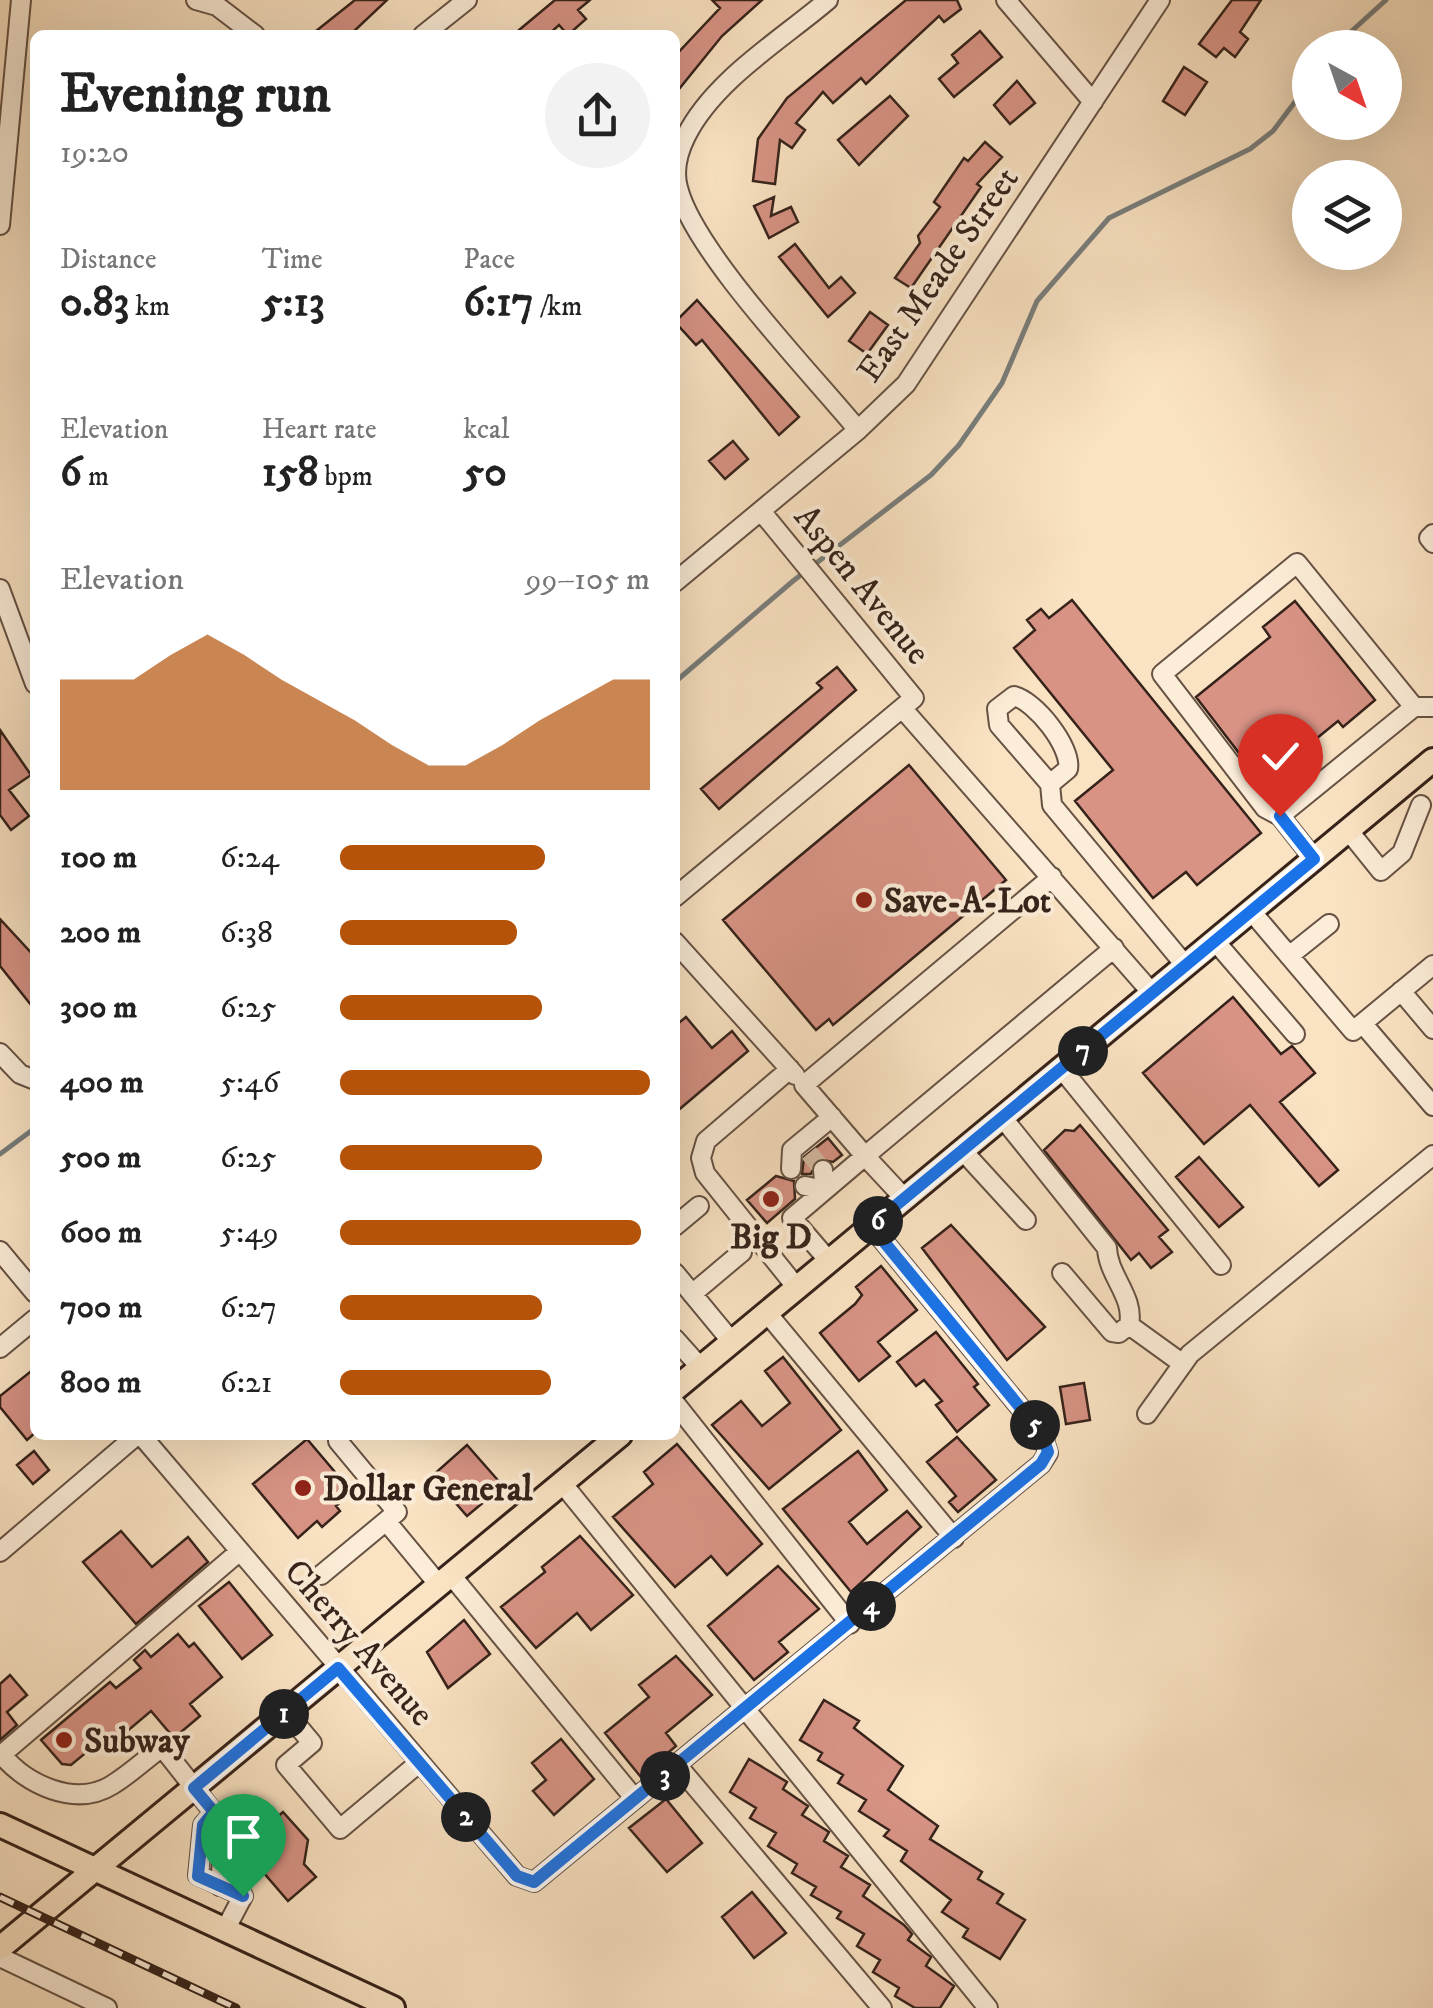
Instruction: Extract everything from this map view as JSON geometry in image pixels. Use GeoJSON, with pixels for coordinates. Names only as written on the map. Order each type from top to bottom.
{"type":"FeatureCollection","features":[{"type":"Feature","properties":{"kind":"main road"},"geometry":{"type":"LineString","coordinates":[[680,1385],[1433,760]]}},
{"type":"Feature","properties":{"kind":"main road"},"geometry":{"type":"LineString","coordinates":[[0,1948],[614,1440]]}},
{"type":"Feature","properties":{"kind":"main road"},"geometry":{"type":"LineString","coordinates":[[0,1824],[393,2008]]}},
{"type":"Feature","properties":{"kind":"street"},"geometry":{"type":"LineString","coordinates":[[0,225],[21,0]]}},
{"type":"Feature","properties":{"kind":"street"},"geometry":{"type":"LineString","coordinates":[[196,0],[217,6],[248,30]]}},
{"type":"Feature","properties":{"kind":"street"},"geometry":{"type":"LineString","coordinates":[[430,30],[466,0]]}},
{"type":"Feature","properties":{"kind":"street"},"geometry":{"type":"LineString","coordinates":[[680,155],[687,135],[711,102],[828,0]]}},
{"type":"Feature","properties":{"kind":"street"},"geometry":{"type":"LineString","coordinates":[[1006,0],[1093,102]]}},
{"type":"Feature","properties":{"kind":"street","name":"East Meade Street"},"geometry":{"type":"LineString","coordinates":[[680,578],[858,430],[906,384],[1160,0]]}},
{"type":"Feature","properties":{"kind":"street"},"geometry":{"type":"LineString","coordinates":[[680,191],[705,243],[858,430]]}},
{"type":"Feature","properties":{"kind":"street","name":"Aspen Avenue"},"geometry":{"type":"LineString","coordinates":[[762,512],[829,594],[908,703],[1152,994]]}},
{"type":"Feature","properties":{"kind":"street"},"geometry":{"type":"LineString","coordinates":[[1433,534],[1429,538],[1433,543]]}},
{"type":"Feature","properties":{"kind":"street"},"geometry":{"type":"LineString","coordinates":[[1280,816],[1424,707],[1297,563],[1162,674],[1265,808],[1280,816],[1314,859]]}},
{"type":"Feature","properties":{"kind":"street"},"geometry":{"type":"LineString","coordinates":[[0,590],[30,671]]}},
{"type":"Feature","properties":{"kind":"street"},"geometry":{"type":"LineString","coordinates":[[1050,784],[1068,769],[1068,752],[1030,704],[1014,696],[998,709],[999,725],[1050,784],[1052,805],[1186,965]]}},
{"type":"Feature","properties":{"kind":"street"},"geometry":{"type":"LineString","coordinates":[[680,893],[908,703]]}},
{"type":"Feature","properties":{"kind":"street"},"geometry":{"type":"LineString","coordinates":[[1348,830],[1381,871],[1402,853],[1427,812],[1404,784]]}},
{"type":"Feature","properties":{"kind":"street"},"geometry":{"type":"LineString","coordinates":[[804,1086],[1052,877]]}},
{"type":"Feature","properties":{"kind":"street"},"geometry":{"type":"LineString","coordinates":[[1250,912],[1353,1031],[1433,964]]}},
{"type":"Feature","properties":{"kind":"street"},"geometry":{"type":"LineString","coordinates":[[1289,956],[1329,924]]}},
{"type":"Feature","properties":{"kind":"street"},"geometry":{"type":"LineString","coordinates":[[1215,941],[1295,1034]]}},
{"type":"Feature","properties":{"kind":"street"},"geometry":{"type":"LineString","coordinates":[[680,948],[904,1199]]}},
{"type":"Feature","properties":{"kind":"street"},"geometry":{"type":"LineString","coordinates":[[829,1262],[792,1218],[1114,948]]}},
{"type":"Feature","properties":{"kind":"street"},"geometry":{"type":"LineString","coordinates":[[1401,991],[1433,1030]]}},
{"type":"Feature","properties":{"kind":"street"},"geometry":{"type":"LineString","coordinates":[[1362,1024],[1433,1106]]}},
{"type":"Feature","properties":{"kind":"street"},"geometry":{"type":"LineString","coordinates":[[0,1052],[20,1074],[30,1078]]}},
{"type":"Feature","properties":{"kind":"street"},"geometry":{"type":"LineString","coordinates":[[1062,1068],[1221,1265]]}},
{"type":"Feature","properties":{"kind":"street"},"geometry":{"type":"LineString","coordinates":[[790,1069],[706,1142],[701,1158],[705,1173],[798,1288]]}},
{"type":"Feature","properties":{"kind":"street"},"geometry":{"type":"LineString","coordinates":[[797,1157],[832,1117]]}},
{"type":"Feature","properties":{"kind":"street"},"geometry":{"type":"LineString","coordinates":[[1002,1117],[1107,1248],[1108,1265],[1132,1314],[1130,1326],[1119,1334],[1112,1332],[1062,1273]]}},
{"type":"Feature","properties":{"kind":"street"},"geometry":{"type":"LineString","coordinates":[[962,1150],[1026,1220]]}},
{"type":"Feature","properties":{"kind":"street"},"geometry":{"type":"LineString","coordinates":[[1147,1414],[1184,1364],[1433,1154]]}},
{"type":"Feature","properties":{"kind":"street"},"geometry":{"type":"LineString","coordinates":[[824,1170],[824,1190]]}},
{"type":"Feature","properties":{"kind":"street"},"geometry":{"type":"LineString","coordinates":[[805,1186],[824,1190]]}},
{"type":"Feature","properties":{"kind":"street"},"geometry":{"type":"LineString","coordinates":[[680,1222],[700,1206]]}},
{"type":"Feature","properties":{"kind":"street"},"geometry":{"type":"LineString","coordinates":[[386,1521],[445,1580],[635,1799],[954,1538],[1041,1464],[1048,1452],[1048,1441],[871,1226]]}},
{"type":"Feature","properties":{"kind":"street"},"geometry":{"type":"LineString","coordinates":[[0,1251],[30,1279]]}},
{"type":"Feature","properties":{"kind":"street"},"geometry":{"type":"LineString","coordinates":[[692,1294],[742,1252]]}},
{"type":"Feature","properties":{"kind":"street"},"geometry":{"type":"LineString","coordinates":[[680,1279],[732,1342]]}},
{"type":"Feature","properties":{"kind":"street"},"geometry":{"type":"LineString","coordinates":[[767,1313],[954,1538]]}},
{"type":"Feature","properties":{"kind":"street"},"geometry":{"type":"LineString","coordinates":[[0,1348],[30,1323]]}},
{"type":"Feature","properties":{"kind":"street"},"geometry":{"type":"LineString","coordinates":[[1130,1326],[1184,1364]]}},
{"type":"Feature","properties":{"kind":"street"},"geometry":{"type":"LineString","coordinates":[[680,1344],[700,1368]]}},
{"type":"Feature","properties":{"kind":"street"},"geometry":{"type":"LineString","coordinates":[[680,1408],[850,1624]]}},
{"type":"Feature","properties":{"kind":"street"},"geometry":{"type":"LineString","coordinates":[[0,1552],[133,1440]]}},
{"type":"Feature","properties":{"kind":"street","name":"Cherry Avenue"},"geometry":{"type":"LineString","coordinates":[[143,1440],[517,1876],[534,1882],[635,1799]]}},
{"type":"Feature","properties":{"kind":"street"},"geometry":{"type":"LineString","coordinates":[[321,1575],[397,1512],[338,1441]]}},
{"type":"Feature","properties":{"kind":"street"},"geometry":{"type":"LineString","coordinates":[[562,1483],[988,2008]]}},
{"type":"Feature","properties":{"kind":"street"},"geometry":{"type":"LineString","coordinates":[[225,1930],[243,1896],[198,1876],[203,1825],[227,1819],[194,1788],[162,1747],[109,1788],[84,1793],[54,1792],[15,1770],[1,1755],[240,1551]]}},
{"type":"Feature","properties":{"kind":"street"},"geometry":{"type":"LineString","coordinates":[[286,1712],[312,1743],[286,1764],[340,1829],[420,1762]]}},
{"type":"Feature","properties":{"kind":"street"},"geometry":{"type":"LineString","coordinates":[[678,1766],[882,2008]]}},
{"type":"Feature","properties":{"kind":"street"},"geometry":{"type":"LineString","coordinates":[[228,1890],[230,1861]]}},
{"type":"Feature","properties":{"kind":"street"},"geometry":{"type":"LineString","coordinates":[[0,1958],[106,2008]]}},
{"type":"Feature","properties":{"kind":"building"},"geometry":{"type":"Polygon","coordinates":[[[355,0],[387,0],[355,30],[317,30],[355,0]]]}},
{"type":"Feature","properties":{"kind":"building"},"geometry":{"type":"Polygon","coordinates":[[[555,0],[590,0],[578,10],[586,19],[574,30],[564,30],[559,25],[554,30],[519,30],[555,0]]]}},
{"type":"Feature","properties":{"kind":"building"},"geometry":{"type":"Polygon","coordinates":[[[712,0],[762,0],[722,36],[680,88],[680,51],[720,8],[712,0]]]}},
{"type":"Feature","properties":{"kind":"building"},"geometry":{"type":"Polygon","coordinates":[[[906,0],[957,0],[961,9],[944,22],[939,16],[866,84],[861,78],[833,103],[823,92],[796,123],[805,130],[792,148],[780,140],[775,184],[753,181],[758,139],[787,98],[906,0]]]}},
{"type":"Feature","properties":{"kind":"building"},"geometry":{"type":"Polygon","coordinates":[[[1232,0],[1261,0],[1240,32],[1248,39],[1235,57],[1224,48],[1216,57],[1199,44],[1232,0]]]}},
{"type":"Feature","properties":{"kind":"building"},"geometry":{"type":"Polygon","coordinates":[[[980,31],[1002,57],[954,97],[939,79],[958,63],[952,55],[980,31]]]}},
{"type":"Feature","properties":{"kind":"building"},"geometry":{"type":"Polygon","coordinates":[[[1184,67],[1207,82],[1185,115],[1163,101],[1184,67]]]}},
{"type":"Feature","properties":{"kind":"building"},"geometry":{"type":"Polygon","coordinates":[[[1017,81],[1035,103],[1010,124],[994,105],[1017,81]]]}},
{"type":"Feature","properties":{"kind":"building"},"geometry":{"type":"Polygon","coordinates":[[[890,96],[908,116],[859,165],[838,140],[890,96]]]}},
{"type":"Feature","properties":{"kind":"building"},"geometry":{"type":"Polygon","coordinates":[[[985,142],[1002,157],[977,184],[981,187],[911,288],[895,278],[920,243],[918,236],[940,207],[934,202],[964,158],[968,161],[985,142]]]}},
{"type":"Feature","properties":{"kind":"building"},"geometry":{"type":"Polygon","coordinates":[[[774,197],[771,216],[791,207],[798,222],[769,238],[754,206],[774,197]]]}},
{"type":"Feature","properties":{"kind":"building"},"geometry":{"type":"Polygon","coordinates":[[[795,244],[829,288],[841,277],[855,293],[828,317],[779,257],[795,244]]]}},
{"type":"Feature","properties":{"kind":"building"},"geometry":{"type":"Polygon","coordinates":[[[697,300],[799,417],[779,435],[702,340],[696,345],[680,327],[680,317],[697,300]]]}},
{"type":"Feature","properties":{"kind":"building"},"geometry":{"type":"Polygon","coordinates":[[[870,312],[888,325],[867,354],[849,341],[870,312]]]}},
{"type":"Feature","properties":{"kind":"building"},"geometry":{"type":"Polygon","coordinates":[[[733,441],[748,459],[725,479],[709,461],[733,441]]]}},
{"type":"Feature","properties":{"kind":"building"},"geometry":{"type":"Polygon","coordinates":[[[1072,600],[1261,833],[1197,885],[1186,872],[1153,898],[1075,801],[1113,770],[1014,648],[1035,630],[1027,620],[1041,609],[1049,618],[1072,600]]]}},
{"type":"Feature","properties":{"kind":"building"},"geometry":{"type":"Polygon","coordinates":[[[1295,601],[1375,700],[1343,727],[1338,721],[1262,783],[1196,697],[1270,637],[1263,627],[1295,601]]]}},
{"type":"Feature","properties":{"kind":"building"},"geometry":{"type":"Polygon","coordinates":[[[837,667],[856,690],[719,809],[701,789],[822,688],[817,683],[837,667]]]}},
{"type":"Feature","properties":{"kind":"building"},"geometry":{"type":"Polygon","coordinates":[[[0,730],[30,776],[9,790],[29,816],[11,830],[0,815],[0,730]]]}},
{"type":"Feature","properties":{"kind":"building","name":"Save-A-Lot"},"geometry":{"type":"Polygon","coordinates":[[[909,765],[1006,880],[833,1025],[829,1019],[816,1030],[723,920],[909,765]]]}},
{"type":"Feature","properties":{"kind":"building"},"geometry":{"type":"Polygon","coordinates":[[[0,919],[30,952],[30,1004],[0,966],[0,919]]]}},
{"type":"Feature","properties":{"kind":"building"},"geometry":{"type":"Polygon","coordinates":[[[1233,997],[1281,1054],[1292,1046],[1315,1073],[1280,1102],[1338,1170],[1319,1186],[1250,1105],[1204,1144],[1143,1073],[1233,997]]]}},
{"type":"Feature","properties":{"kind":"building"},"geometry":{"type":"Polygon","coordinates":[[[686,1017],[712,1048],[732,1031],[748,1051],[680,1109],[680,1022],[686,1017]]]}},
{"type":"Feature","properties":{"kind":"building"},"geometry":{"type":"Polygon","coordinates":[[[1080,1125],[1168,1230],[1159,1237],[1172,1252],[1151,1268],[1139,1253],[1131,1260],[1044,1150],[1065,1130],[1074,1131],[1080,1125]]]}},
{"type":"Feature","properties":{"kind":"building"},"geometry":{"type":"Polygon","coordinates":[[[828,1138],[842,1155],[833,1162],[817,1159],[811,1174],[802,1174],[804,1157],[828,1138]]]}},
{"type":"Feature","properties":{"kind":"building"},"geometry":{"type":"Polygon","coordinates":[[[1199,1157],[1243,1207],[1219,1227],[1176,1177],[1199,1157]]]}},
{"type":"Feature","properties":{"kind":"building","name":"Big D"},"geometry":{"type":"Polygon","coordinates":[[[776,1176],[794,1181],[795,1199],[767,1223],[747,1200],[776,1176]]]}},
{"type":"Feature","properties":{"kind":"building"},"geometry":{"type":"Polygon","coordinates":[[[951,1225],[1045,1327],[1007,1360],[922,1248],[951,1225]]]}},
{"type":"Feature","properties":{"kind":"building"},"geometry":{"type":"Polygon","coordinates":[[[881,1266],[917,1310],[878,1342],[890,1356],[859,1381],[820,1333],[855,1304],[862,1295],[856,1287],[881,1266]]]}},
{"type":"Feature","properties":{"kind":"building"},"geometry":{"type":"Polygon","coordinates":[[[936,1332],[978,1384],[974,1387],[989,1405],[957,1432],[936,1405],[942,1401],[924,1380],[916,1386],[897,1362],[936,1332]]]}},
{"type":"Feature","properties":{"kind":"building"},"geometry":{"type":"Polygon","coordinates":[[[783,1357],[841,1430],[769,1489],[712,1425],[741,1401],[762,1426],[790,1403],[765,1371],[783,1357]]]}},
{"type":"Feature","properties":{"kind":"building"},"geometry":{"type":"Polygon","coordinates":[[[30,1372],[27,1440],[0,1407],[0,1396],[30,1372]]]}},
{"type":"Feature","properties":{"kind":"building"},"geometry":{"type":"Polygon","coordinates":[[[1084,1383],[1090,1420],[1066,1424],[1060,1387],[1084,1383]]]}},
{"type":"Feature","properties":{"kind":"building"},"geometry":{"type":"Polygon","coordinates":[[[957,1437],[996,1480],[958,1512],[949,1502],[956,1496],[927,1462],[957,1437]]]}},
{"type":"Feature","properties":{"kind":"building","name":"Dollar General"},"geometry":{"type":"Polygon","coordinates":[[[308,1440],[352,1492],[336,1506],[340,1511],[322,1527],[317,1521],[298,1538],[253,1484],[308,1440]]]}},
{"type":"Feature","properties":{"kind":"building"},"geometry":{"type":"Polygon","coordinates":[[[677,1444],[762,1544],[727,1575],[711,1556],[675,1587],[613,1517],[653,1484],[644,1472],[677,1444]]]}},
{"type":"Feature","properties":{"kind":"building"},"geometry":{"type":"Polygon","coordinates":[[[467,1445],[503,1486],[467,1516],[432,1476],[467,1445]]]}},
{"type":"Feature","properties":{"kind":"building"},"geometry":{"type":"Polygon","coordinates":[[[34,1451],[49,1470],[33,1484],[17,1465],[34,1451]]]}},
{"type":"Feature","properties":{"kind":"building"},"geometry":{"type":"Polygon","coordinates":[[[858,1451],[887,1490],[849,1522],[867,1544],[907,1511],[921,1527],[851,1592],[783,1509],[858,1451]]]}},
{"type":"Feature","properties":{"kind":"building"},"geometry":{"type":"Polygon","coordinates":[[[121,1531],[152,1567],[188,1537],[208,1562],[136,1624],[83,1562],[121,1531]]]}},
{"type":"Feature","properties":{"kind":"building"},"geometry":{"type":"Polygon","coordinates":[[[580,1536],[633,1595],[591,1630],[577,1613],[536,1648],[501,1607],[545,1572],[542,1567],[580,1536]]]}},
{"type":"Feature","properties":{"kind":"building"},"geometry":{"type":"Polygon","coordinates":[[[778,1566],[819,1609],[779,1642],[788,1652],[754,1680],[708,1626],[778,1566]]]}},
{"type":"Feature","properties":{"kind":"building"},"geometry":{"type":"Polygon","coordinates":[[[229,1582],[272,1635],[242,1659],[199,1606],[229,1582]]]}},
{"type":"Feature","properties":{"kind":"building"},"geometry":{"type":"Polygon","coordinates":[[[464,1620],[490,1654],[448,1688],[427,1652],[464,1620]]]}},
{"type":"Feature","properties":{"kind":"building"},"geometry":{"type":"Polygon","coordinates":[[[178,1634],[189,1647],[194,1643],[222,1677],[190,1704],[200,1716],[174,1738],[151,1711],[118,1739],[106,1736],[71,1765],[62,1764],[41,1740],[110,1682],[116,1688],[141,1668],[134,1660],[145,1650],[151,1657],[178,1634]]]}},
{"type":"Feature","properties":{"kind":"building"},"geometry":{"type":"Polygon","coordinates":[[[676,1656],[712,1695],[666,1733],[676,1746],[640,1776],[605,1733],[649,1697],[639,1685],[676,1656]]]}},
{"type":"Feature","properties":{"kind":"building"},"geometry":{"type":"Polygon","coordinates":[[[10,1675],[27,1695],[7,1712],[17,1725],[0,1740],[0,1684],[10,1675]]]}},
{"type":"Feature","properties":{"kind":"building"},"geometry":{"type":"Polygon","coordinates":[[[824,1700],[859,1721],[854,1728],[903,1766],[888,1790],[938,1826],[930,1839],[982,1872],[978,1879],[1003,1894],[997,1903],[1025,1920],[1000,1959],[963,1937],[968,1929],[942,1912],[951,1900],[901,1861],[907,1851],[884,1836],[889,1830],[859,1811],[866,1800],[838,1783],[843,1775],[818,1760],[822,1753],[800,1740],[824,1700]]]}},
{"type":"Feature","properties":{"kind":"building"},"geometry":{"type":"Polygon","coordinates":[[[561,1739],[594,1779],[554,1815],[533,1791],[546,1780],[532,1763],[561,1739]]]}},
{"type":"Feature","properties":{"kind":"building"},"geometry":{"type":"Polygon","coordinates":[[[749,1759],[787,1782],[783,1789],[808,1806],[802,1815],[829,1832],[824,1841],[848,1856],[841,1867],[870,1885],[863,1896],[904,1925],[912,1934],[908,1940],[931,1957],[926,1966],[954,1986],[940,2008],[915,2008],[895,1996],[899,1988],[873,1972],[880,1960],[857,1946],[864,1934],[837,1918],[841,1912],[811,1895],[816,1887],[792,1873],[797,1864],[768,1846],[776,1833],[750,1818],[756,1808],[730,1792],[749,1759]]]}},
{"type":"Feature","properties":{"kind":"building"},"geometry":{"type":"Polygon","coordinates":[[[666,1799],[702,1843],[667,1872],[629,1828],[666,1799]]]}},
{"type":"Feature","properties":{"kind":"building"},"geometry":{"type":"Polygon","coordinates":[[[283,1812],[308,1840],[304,1864],[316,1877],[288,1901],[245,1851],[222,1848],[213,1852],[220,1826],[231,1826],[235,1836],[247,1838],[255,1827],[265,1828],[283,1812]]]}},
{"type":"Feature","properties":{"kind":"building"},"geometry":{"type":"Polygon","coordinates":[[[752,1892],[786,1933],[754,1958],[722,1917],[752,1892]]]}},
{"type":"Feature","properties":{"kind":"waterway"},"geometry":{"type":"LineString","coordinates":[[1353,30],[1386,0]]}},
{"type":"Feature","properties":{"kind":"waterway"},"geometry":{"type":"LineString","coordinates":[[680,678],[793,581],[931,475],[959,445],[1002,383],[1037,301],[1109,218],[1250,149],[1273,131],[1292,106]]}},
{"type":"Feature","properties":{"kind":"waterway"},"geometry":{"type":"LineString","coordinates":[[0,1154],[30,1132]]}},
{"type":"Feature","properties":{"kind":"tunnel"},"geometry":{"type":"LineString","coordinates":[[809,1153],[823,1170]]}},
{"type":"Feature","properties":{"kind":"tunnel"},"geometry":{"type":"LineString","coordinates":[[222,1860],[225,1825]]}},
{"type":"Feature","properties":{"kind":"tunnel"},"geometry":{"type":"LineString","coordinates":[[239,1862],[243,1826]]}},
{"type":"Feature","properties":{"kind":"railway"},"geometry":{"type":"LineString","coordinates":[[0,1897],[236,2008]]}},
{"type":"Feature","properties":{"kind":"place","name":"Save-A-Lot"},"geometry":{"type":"Point","coordinates":[864,900]}},
{"type":"Feature","properties":{"kind":"place","name":"Big D"},"geometry":{"type":"Point","coordinates":[771,1199]}},
{"type":"Feature","properties":{"kind":"place","name":"Dollar General"},"geometry":{"type":"Point","coordinates":[303,1488]}},
{"type":"Feature","properties":{"kind":"place","name":"Subway"},"geometry":{"type":"Point","coordinates":[64,1740]}},
{"type":"Feature","properties":{"kind":"route"},"geometry":{"type":"LineString","coordinates":[[243,1896],[198,1876],[203,1825],[214,1812],[194,1788],[338,1668],[517,1876],[522,1881],[534,1882],[1041,1464],[1048,1452],[1048,1441],[871,1226],[1314,859],[1280,816]]}}]}
